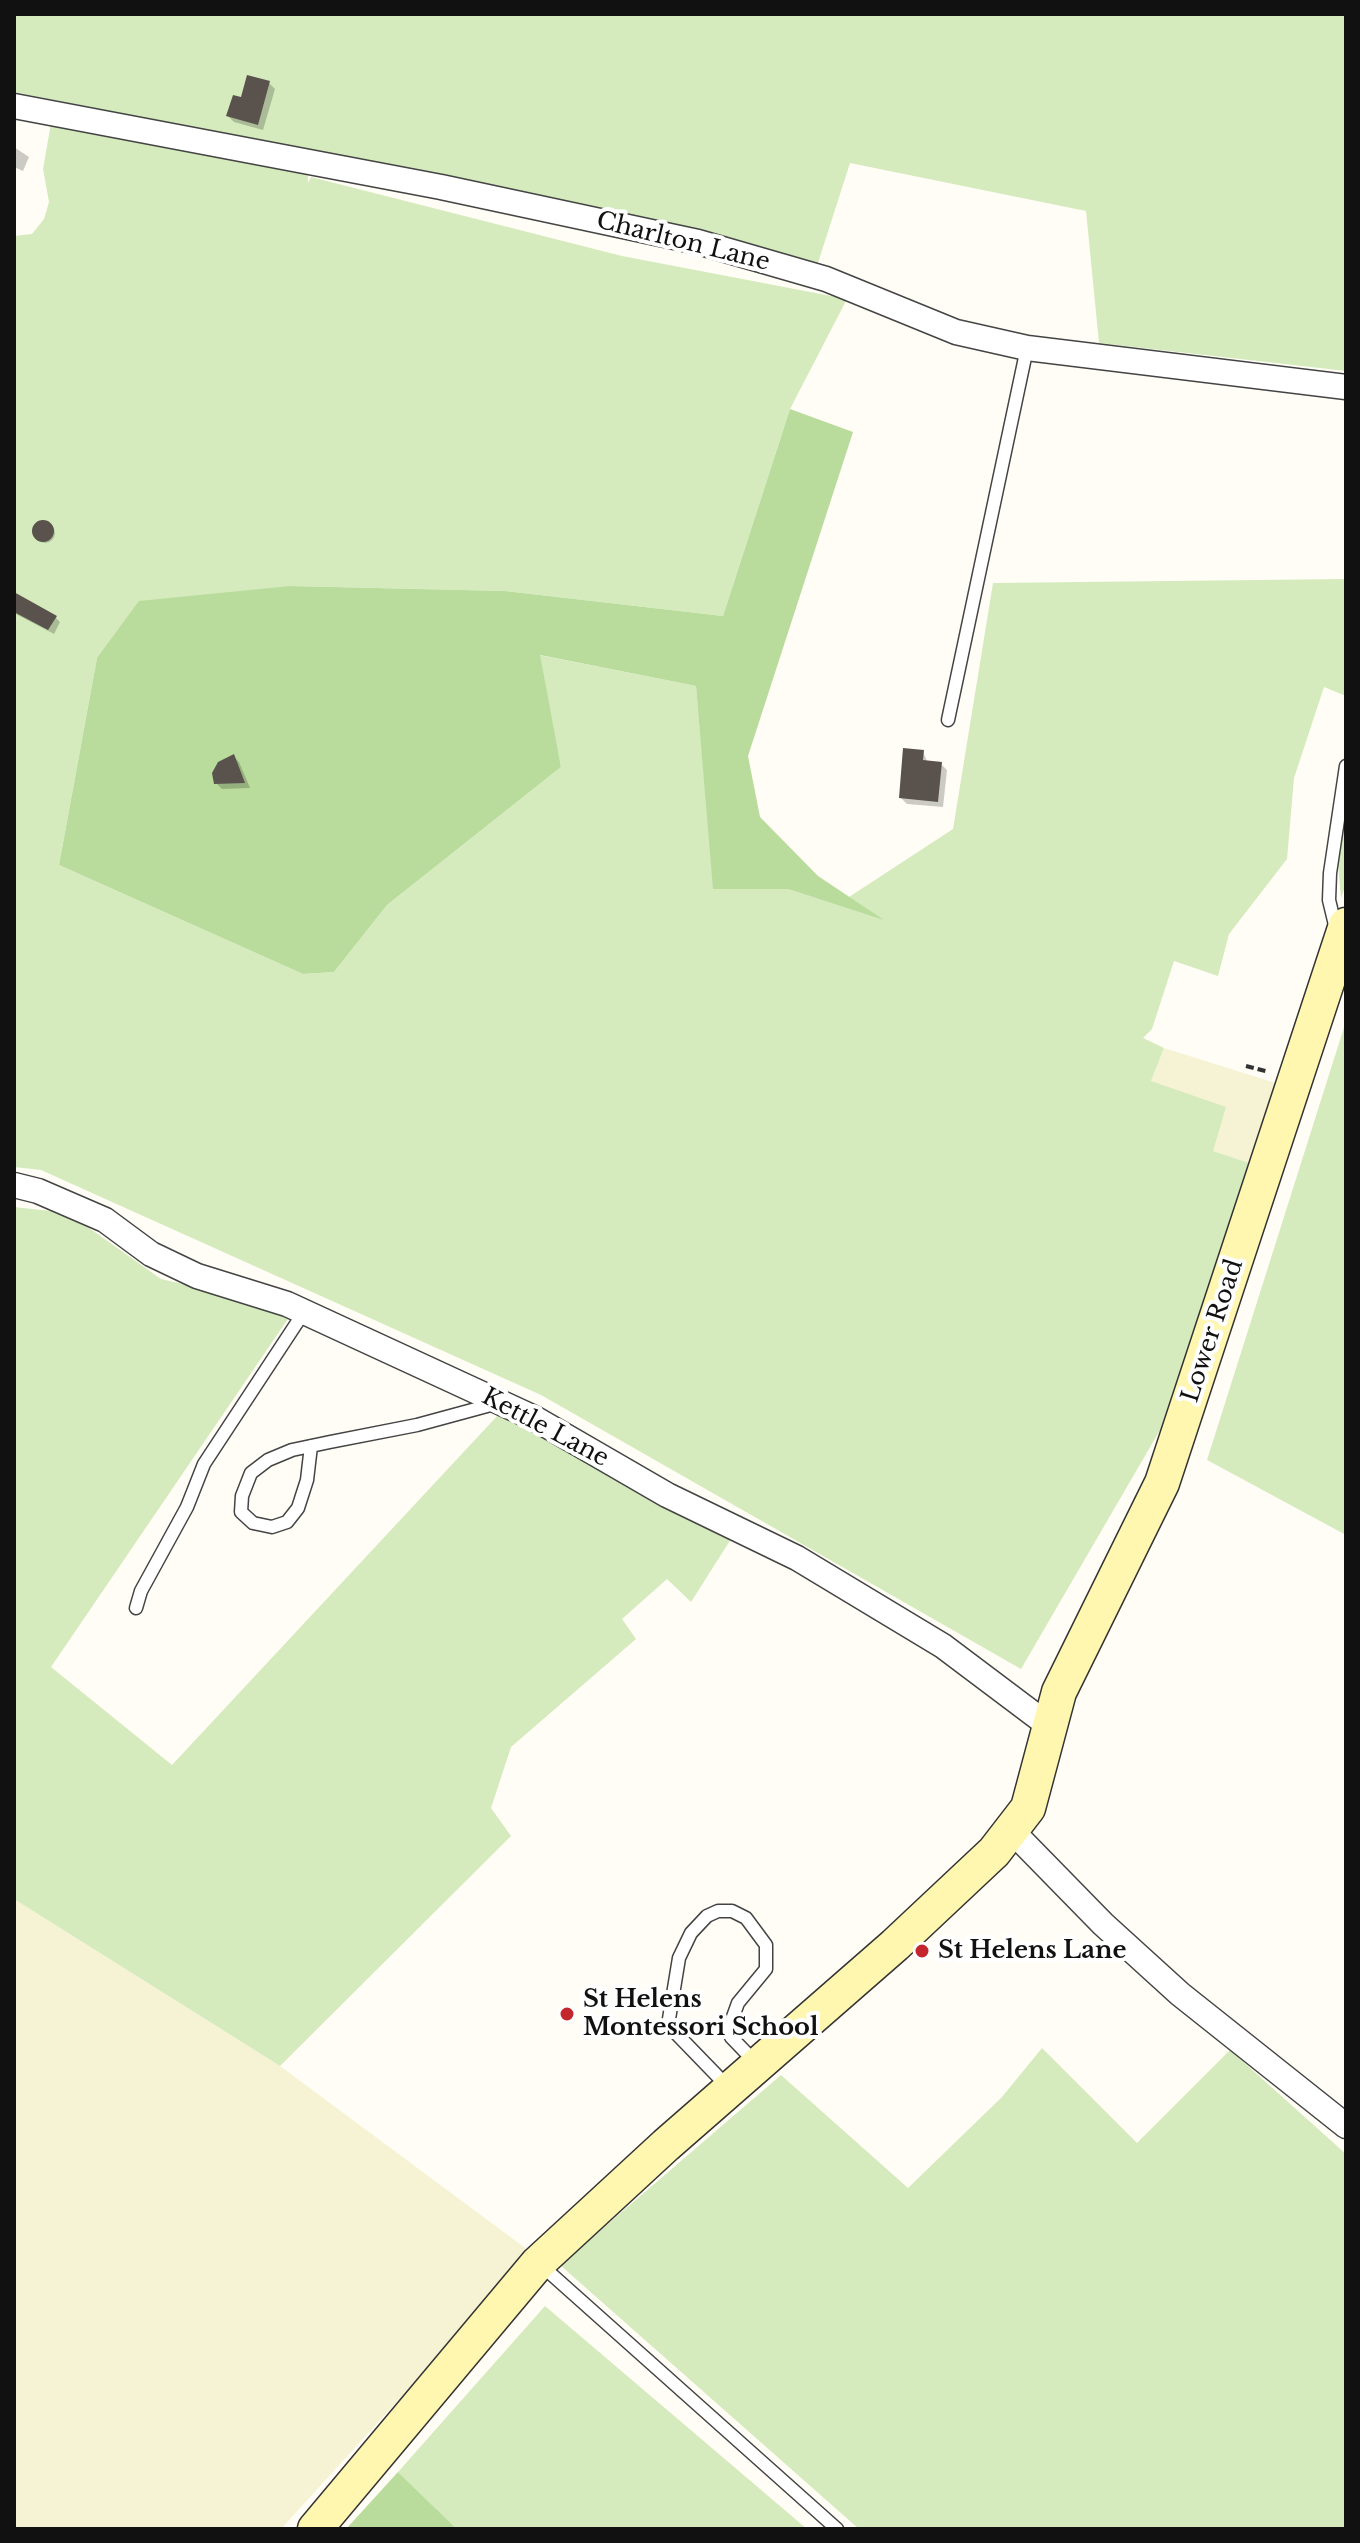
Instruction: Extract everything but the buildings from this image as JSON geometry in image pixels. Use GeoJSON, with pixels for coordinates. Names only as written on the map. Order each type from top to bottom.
{"type":"FeatureCollection","features":[{"type":"Feature","properties":{"kind":"main road","name":"Lower Road"},"geometry":{"type":"LineString","coordinates":[[315,2529],[538,2263],[895,1945],[1013,1832],[1028,1808],[1059,1692],[1162,1483],[1343,933]]}},
{"type":"Feature","properties":{"kind":"street","name":"Charlton Lane"},"geometry":{"type":"LineString","coordinates":[[14,106],[441,187],[698,242],[826,279],[956,332],[1027,348],[1346,387]]}},
{"type":"Feature","properties":{"kind":"street","name":"Kettle Lane"},"geometry":{"type":"LineString","coordinates":[[14,1185],[38,1191],[105,1220],[151,1254],[197,1276],[304,1312],[501,1403],[667,1495],[797,1558],[943,1646],[1048,1725]]}},
{"type":"Feature","properties":{"kind":"street"},"geometry":{"type":"LineString","coordinates":[[1013,1832],[1103,1924],[1180,1994],[1346,2126]]}},
{"type":"Feature","properties":{"kind":"lane"},"geometry":{"type":"LineString","coordinates":[[948,720],[1027,348]]}},
{"type":"Feature","properties":{"kind":"lane"},"geometry":{"type":"LineString","coordinates":[[1343,933],[1329,900],[1329,886],[1346,766]]}},
{"type":"Feature","properties":{"kind":"lane"},"geometry":{"type":"LineString","coordinates":[[136,1608],[141,1591],[187,1507],[204,1464],[304,1312]]}},
{"type":"Feature","properties":{"kind":"lane"},"geometry":{"type":"LineString","coordinates":[[311,1446],[298,1508],[287,1522],[272,1527],[253,1523],[241,1512],[242,1496],[251,1473],[268,1460],[311,1446],[417,1425],[501,1403]]}},
{"type":"Feature","properties":{"kind":"lane"},"geometry":{"type":"LineString","coordinates":[[730,2090],[668,2025],[679,1958],[691,1933],[707,1916],[718,1911],[732,1911],[746,1918],[766,1945],[766,1969],[738,2003],[730,2025],[731,2037],[758,2065]]}},
{"type":"Feature","properties":{"kind":"lane"},"geometry":{"type":"LineString","coordinates":[[538,2263],[837,2529]]}},
{"type":"Feature","properties":{"kind":"shaded area"},"geometry":{"type":"Polygon","coordinates":[[[1164,1048],[1279,1084],[1249,1163],[1213,1151],[1151,1081],[1164,1048]]]}},
{"type":"Feature","properties":{"kind":"shaded area"},"geometry":{"type":"Polygon","coordinates":[[[14,1899],[280,2066],[532,2253],[281,2529],[14,2529],[14,1899]]]}},
{"type":"Feature","properties":{"kind":"green space"},"geometry":{"type":"Polygon","coordinates":[[[14,14],[1346,14],[1346,371],[1099,343],[1086,211],[850,163],[816,269],[307,150],[308,183],[311,177],[622,256],[847,299],[790,409],[723,616],[505,591],[290,586],[97,658],[59,865],[303,974],[334,972],[387,905],[561,767],[539,655],[696,686],[714,889],[788,889],[880,918],[849,897],[953,829],[993,583],[1346,579],[1346,696],[1324,687],[1294,778],[1287,859],[1229,934],[1218,976],[1174,961],[1152,1029],[1143,1038],[1164,1048],[1151,1081],[1226,1107],[1213,1151],[1249,1163],[1160,1430],[1021,1669],[541,1395],[41,1170],[14,1167],[14,236],[32,234],[44,219],[49,202],[43,169],[51,123],[154,146],[158,121],[14,92],[14,14]]]}},
{"type":"Feature","properties":{"kind":"green space"},"geometry":{"type":"Polygon","coordinates":[[[790,409],[853,432],[748,756],[760,817],[818,876],[884,920],[788,889],[713,889],[696,686],[540,655],[561,767],[387,905],[334,972],[303,974],[59,865],[97,658],[139,601],[290,586],[505,591],[723,616],[790,409]]]}},
{"type":"Feature","properties":{"kind":"green space"},"geometry":{"type":"Polygon","coordinates":[[[1346,801],[1346,884],[1341,898],[1338,865],[1346,801]]]}},
{"type":"Feature","properties":{"kind":"green space"},"geometry":{"type":"Polygon","coordinates":[[[1346,1021],[1346,1535],[1207,1460],[1346,1021]]]}},
{"type":"Feature","properties":{"kind":"green space"},"geometry":{"type":"Polygon","coordinates":[[[14,1207],[68,1213],[161,1279],[294,1310],[51,1667],[172,1765],[499,1414],[731,1539],[691,1602],[667,1579],[622,1619],[636,1639],[511,1747],[491,1808],[511,1836],[280,2066],[14,1899],[14,1207]]]}},
{"type":"Feature","properties":{"kind":"green space"},"geometry":{"type":"Polygon","coordinates":[[[1042,2048],[1137,2143],[1230,2050],[1346,2154],[1346,2529],[859,2529],[560,2265],[781,2075],[908,2188],[1002,2097],[1042,2048]]]}},
{"type":"Feature","properties":{"kind":"green space"},"geometry":{"type":"Polygon","coordinates":[[[545,2306],[807,2529],[457,2529],[398,2472],[545,2306]]]}},
{"type":"Feature","properties":{"kind":"green space"},"geometry":{"type":"Polygon","coordinates":[[[398,2472],[457,2529],[346,2529],[398,2472]]]}},
{"type":"Feature","properties":{"kind":"place","name":"St Helens Lane"},"geometry":{"type":"Point","coordinates":[922,1951]}},
{"type":"Feature","properties":{"kind":"place","name":"St Helens Montessori School"},"geometry":{"type":"Point","coordinates":[567,2014]}}]}
